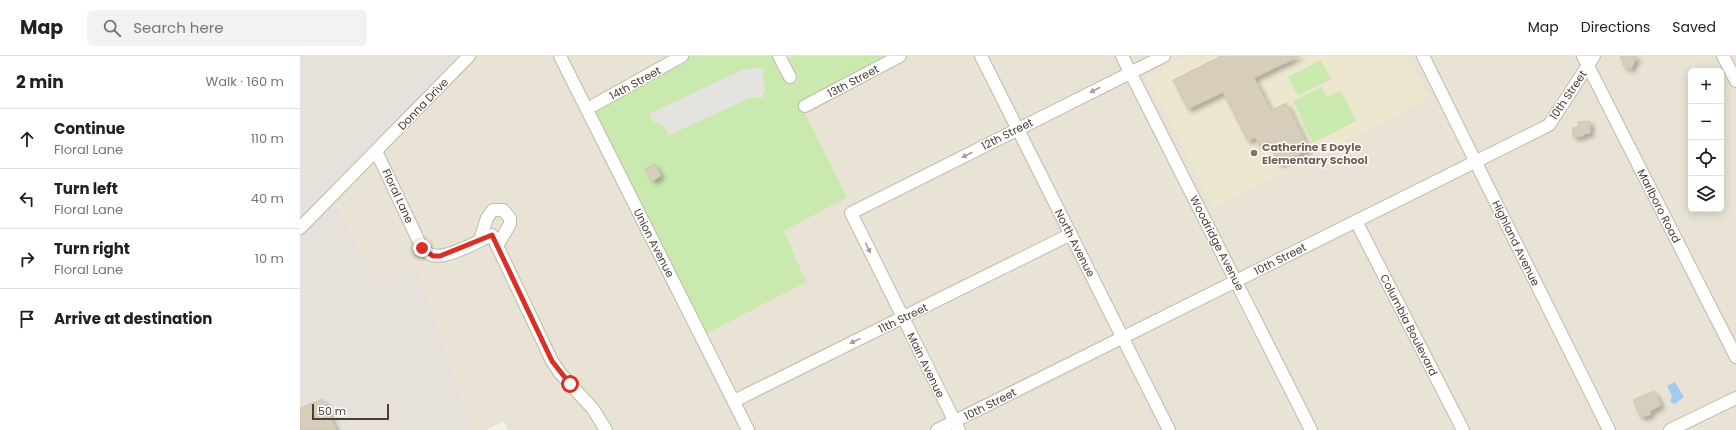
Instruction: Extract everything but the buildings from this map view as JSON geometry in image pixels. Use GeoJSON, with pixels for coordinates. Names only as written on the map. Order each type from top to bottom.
{"type":"FeatureCollection","features":[{"type":"Feature","properties":{"kind":"street","name":"Donna Drive"},"geometry":{"type":"LineString","coordinates":[[300,228],[469,56]]}},
{"type":"Feature","properties":{"kind":"street","name":"Union Avenue"},"geometry":{"type":"LineString","coordinates":[[560,56],[734,401],[747,430]]}},
{"type":"Feature","properties":{"kind":"street","name":"14th Street"},"geometry":{"type":"LineString","coordinates":[[587,110],[682,56]]}},
{"type":"Feature","properties":{"kind":"street"},"geometry":{"type":"LineString","coordinates":[[779,56],[790,77]]}},
{"type":"Feature","properties":{"kind":"street","name":"13th Street"},"geometry":{"type":"LineString","coordinates":[[805,106],[900,56]]}},
{"type":"Feature","properties":{"kind":"street","name":"North Avenue"},"geometry":{"type":"LineString","coordinates":[[981,56],[1169,430]]}},
{"type":"Feature","properties":{"kind":"street","name":"Woodridge Avenue"},"geometry":{"type":"LineString","coordinates":[[1122,56],[1311,430]]}},
{"type":"Feature","properties":{"kind":"street","name":"12th Street"},"geometry":{"type":"LineString","coordinates":[[851,213],[1164,56]]}},
{"type":"Feature","properties":{"kind":"street","name":"Highland Avenue"},"geometry":{"type":"LineString","coordinates":[[1423,56],[1609,430]]}},
{"type":"Feature","properties":{"kind":"street"},"geometry":{"type":"LineString","coordinates":[[1723,56],[1736,81]]}},
{"type":"Feature","properties":{"kind":"street","name":"10th Street"},"geometry":{"type":"LineString","coordinates":[[937,430],[956,426],[1123,337],[1549,125],[1588,59]]}},
{"type":"Feature","properties":{"kind":"street","name":"Marlboro Road"},"geometry":{"type":"LineString","coordinates":[[1588,59],[1736,357]]}},
{"type":"Feature","properties":{"kind":"street","name":"Floral Lane"},"geometry":{"type":"LineString","coordinates":[[376,151],[422,248],[427,253],[433,256],[446,255],[492,235],[497,246]]}},
{"type":"Feature","properties":{"kind":"street"},"geometry":{"type":"LineString","coordinates":[[480,240],[489,214],[493,210],[503,210],[510,218],[510,224],[497,246],[552,361],[560,373],[594,409],[606,430]]}},
{"type":"Feature","properties":{"kind":"street","name":"Main Avenue"},"geometry":{"type":"LineString","coordinates":[[851,213],[956,426]]}},
{"type":"Feature","properties":{"kind":"street","name":"Columbia Boulevard"},"geometry":{"type":"LineString","coordinates":[[1356,221],[1463,430]]}},
{"type":"Feature","properties":{"kind":"street","name":"11th Street"},"geometry":{"type":"LineString","coordinates":[[734,401],[1071,234]]}},
{"type":"Feature","properties":{"kind":"street"},"geometry":{"type":"LineString","coordinates":[[1670,430],[1736,398]]}},
{"type":"Feature","properties":{"kind":"shaded area"},"geometry":{"type":"Polygon","coordinates":[[[300,56],[471,56],[333,198],[380,285],[414,264],[474,430],[300,430],[300,56]]]}},
{"type":"Feature","properties":{"kind":"shaded area"},"geometry":{"type":"Polygon","coordinates":[[[471,56],[1736,56],[1736,430],[508,430],[504,421],[486,430],[474,430],[414,265],[380,285],[333,198],[471,56]]]}},
{"type":"Feature","properties":{"kind":"shaded area","name":"Catherine E Doyle Elementary School"},"geometry":{"type":"Polygon","coordinates":[[[1188,56],[1408,56],[1430,98],[1214,208],[1147,77],[1188,56]]]}},
{"type":"Feature","properties":{"kind":"shaded area"},"geometry":{"type":"Polygon","coordinates":[[[754,68],[764,69],[763,79],[765,89],[762,98],[750,98],[669,135],[665,127],[653,121],[649,114],[742,70],[754,68]]]}},
{"type":"Feature","properties":{"kind":"green space"},"geometry":{"type":"Polygon","coordinates":[[[679,56],[779,56],[782,62],[794,56],[902,56],[801,105],[847,197],[784,231],[806,282],[704,335],[589,104],[679,56]]]}},
{"type":"Feature","properties":{"kind":"green space"},"geometry":{"type":"Polygon","coordinates":[[[1321,60],[1331,79],[1298,96],[1288,77],[1321,60]]]}},
{"type":"Feature","properties":{"kind":"green space"},"geometry":{"type":"Polygon","coordinates":[[[1322,87],[1327,97],[1341,91],[1356,121],[1313,143],[1293,101],[1322,87]]]}},
{"type":"Feature","properties":{"kind":"water"},"geometry":{"type":"Polygon","coordinates":[[[1675,382],[1684,397],[1675,404],[1670,402],[1672,396],[1667,386],[1675,382]]]}},
{"type":"Feature","properties":{"kind":"place","name":"Catherine E Doyle Elementary School"},"geometry":{"type":"Point","coordinates":[1254,153]}},
{"type":"Feature","properties":{"kind":"route"},"geometry":{"type":"LineString","coordinates":[[422,248],[433,256],[446,255],[492,235],[552,361],[570,384]]}}]}
